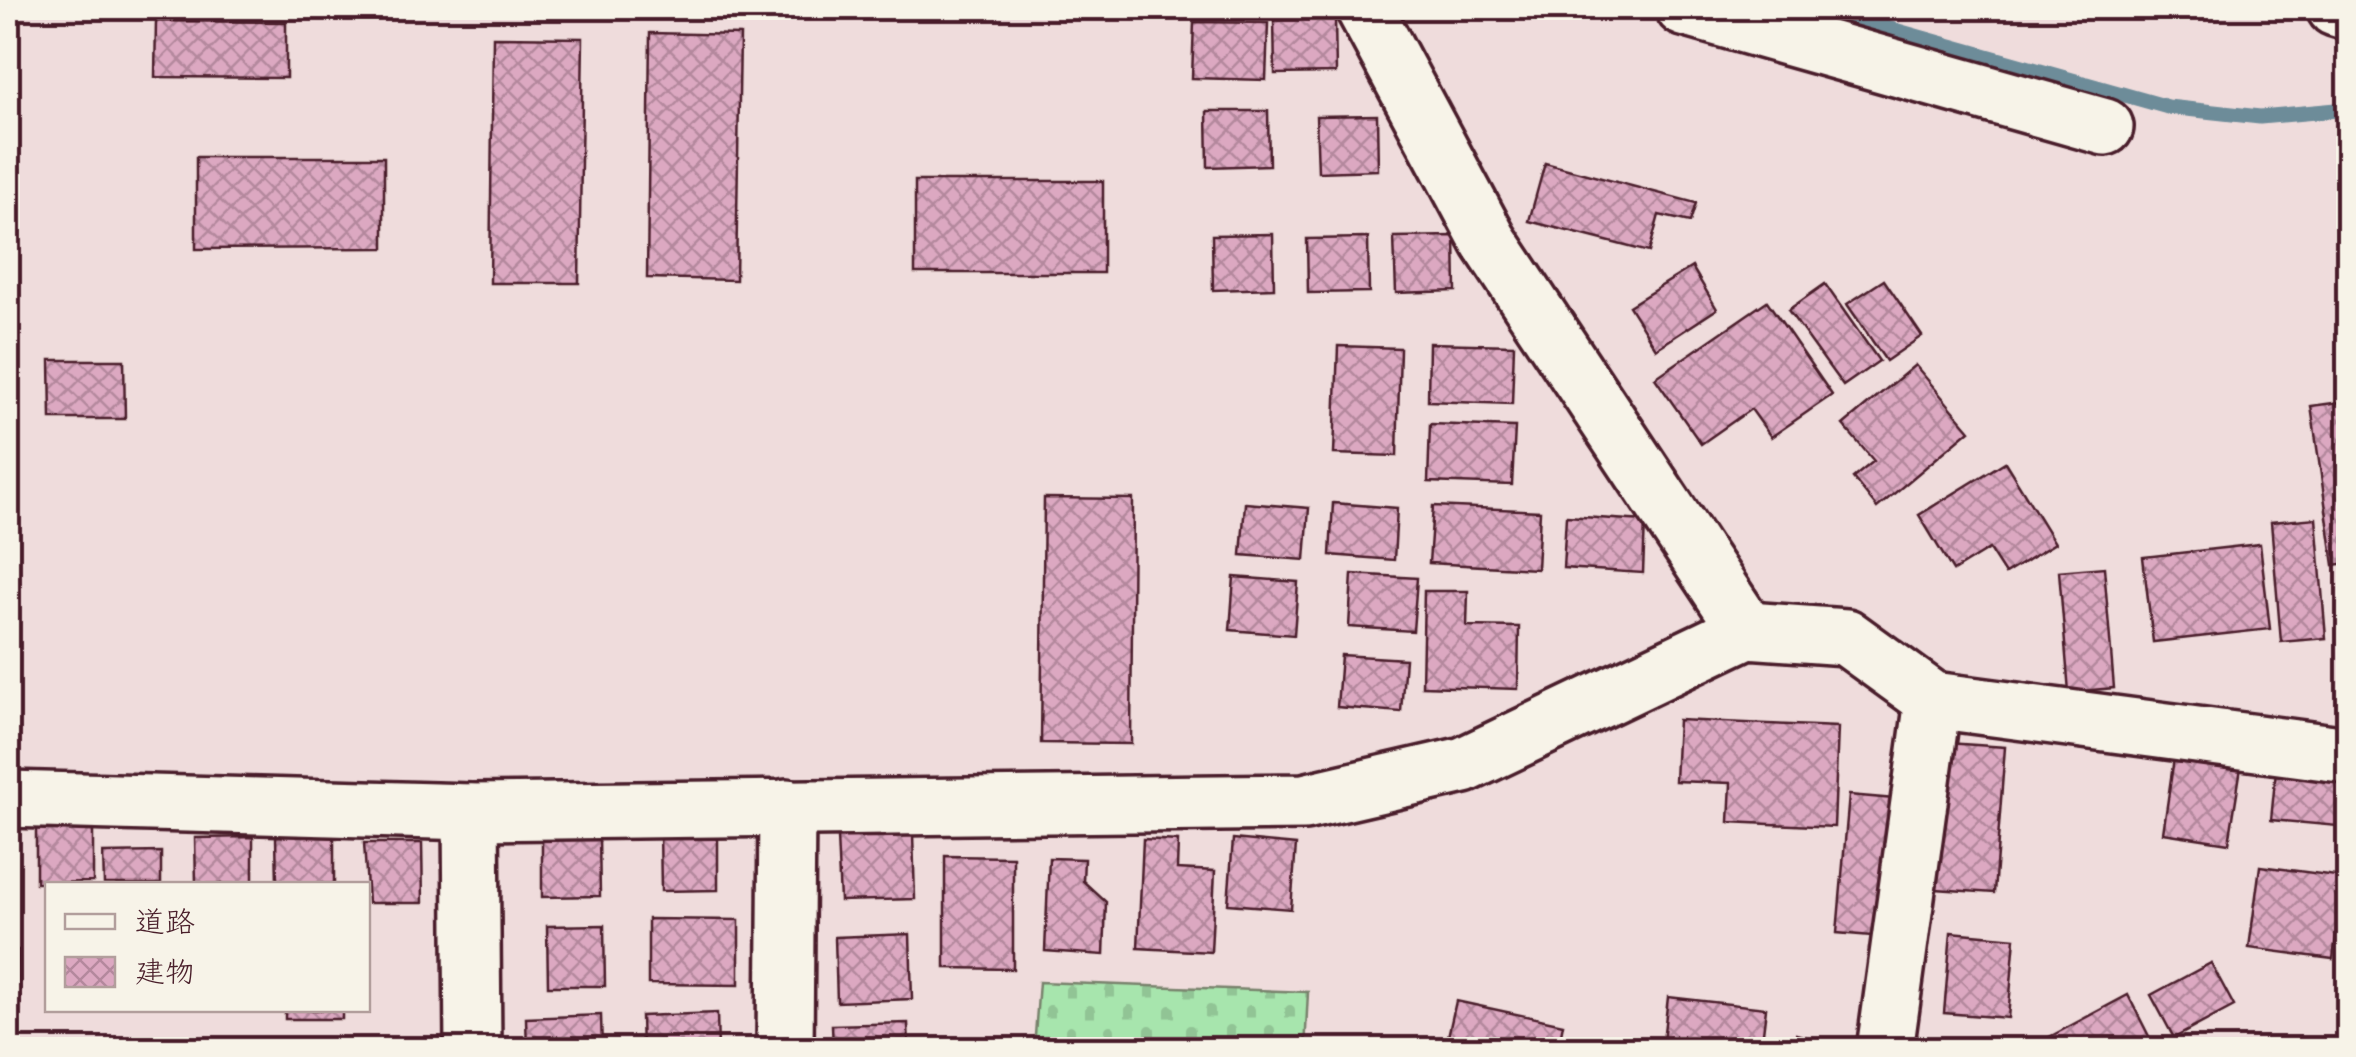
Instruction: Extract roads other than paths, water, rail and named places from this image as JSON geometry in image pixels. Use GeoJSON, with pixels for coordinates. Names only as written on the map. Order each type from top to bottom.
{"type":"FeatureCollection","features":[{"type":"Feature","properties":{"kind":"street"},"geometry":{"type":"LineString","coordinates":[[1364,8],[1489,241],[1747,630]]}},
{"type":"Feature","properties":{"kind":"street"},"geometry":{"type":"LineString","coordinates":[[1684,8],[2105,127]]}},
{"type":"Feature","properties":{"kind":"street"},"geometry":{"type":"LineString","coordinates":[[2335,8],[2348,12]]}},
{"type":"Feature","properties":{"kind":"street"},"geometry":{"type":"LineString","coordinates":[[8,799],[471,812],[1304,802],[1464,765],[1747,630],[1846,637],[1933,700],[2348,755]]}},
{"type":"Feature","properties":{"kind":"street"},"geometry":{"type":"LineString","coordinates":[[1885,1050],[1933,700]]}},
{"type":"Feature","properties":{"kind":"street"},"geometry":{"type":"LineString","coordinates":[[785,1050],[787,807]]}},
{"type":"Feature","properties":{"kind":"street"},"geometry":{"type":"LineString","coordinates":[[471,812],[472,1050]]}},
{"type":"Feature","properties":{"kind":"waterway"},"geometry":{"type":"LineString","coordinates":[[1816,8],[2168,107],[2260,117],[2348,109]]}}]}
